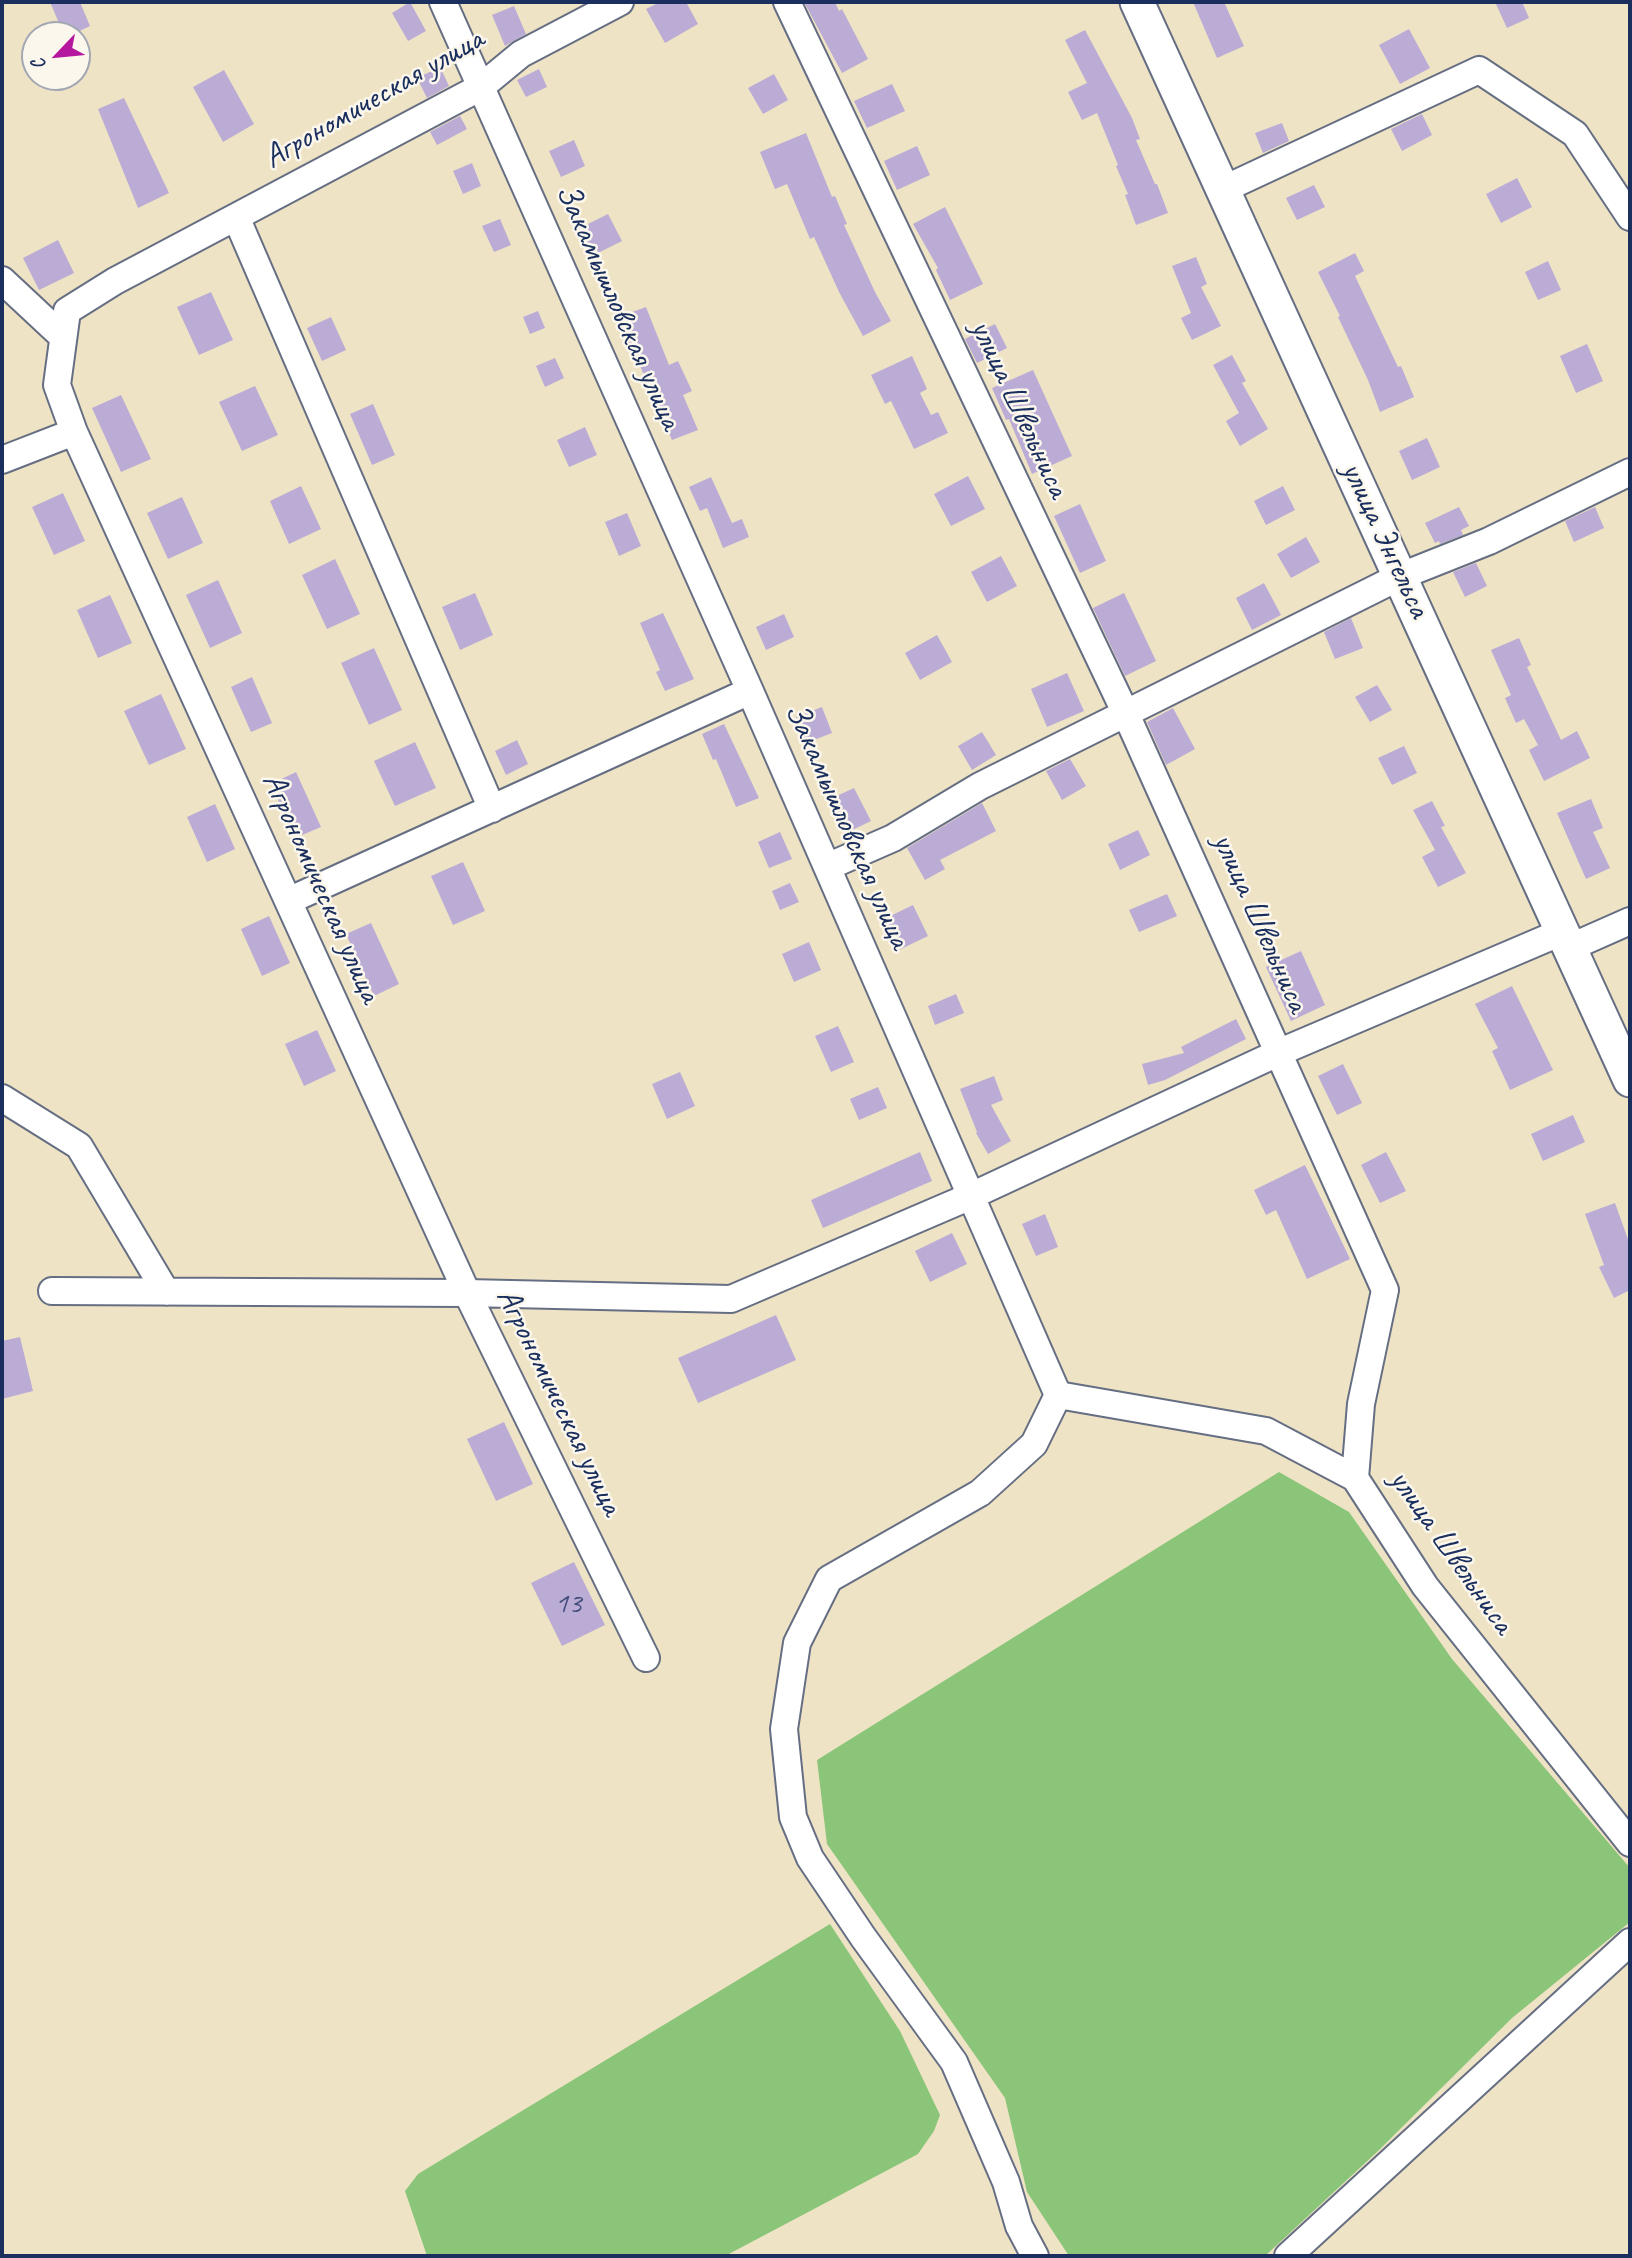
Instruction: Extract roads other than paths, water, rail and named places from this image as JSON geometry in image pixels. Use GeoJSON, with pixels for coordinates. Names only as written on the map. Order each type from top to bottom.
{"type":"FeatureCollection","features":[{"type":"Feature","properties":{"kind":"main road","name":"улица Энгельса"},"geometry":{"type":"LineString","coordinates":[[1137,2],[1630,1080]]}},
{"type":"Feature","properties":{"kind":"street","name":"Закамышловская улица"},"geometry":{"type":"LineString","coordinates":[[443,2],[750,691],[1058,1395]]}},
{"type":"Feature","properties":{"kind":"street","name":"Агрономическая улица"},"geometry":{"type":"LineString","coordinates":[[620,2],[521,54],[481,87],[114,281],[67,311],[57,386],[74,432],[467,1293],[646,1658]]}},
{"type":"Feature","properties":{"kind":"street","name":"улица Швельниса"},"geometry":{"type":"LineString","coordinates":[[786,2],[1126,714],[1385,1290],[1362,1404],[1355,1478],[1424,1586],[1630,1843]]}},
{"type":"Feature","properties":{"kind":"street"},"geometry":{"type":"LineString","coordinates":[[1224,189],[1479,70],[1575,134],[1630,217]]}},
{"type":"Feature","properties":{"kind":"street"},"geometry":{"type":"LineString","coordinates":[[236,217],[492,808]]}},
{"type":"Feature","properties":{"kind":"street"},"geometry":{"type":"LineString","coordinates":[[2,280],[63,337]]}},
{"type":"Feature","properties":{"kind":"street"},"geometry":{"type":"LineString","coordinates":[[2,460],[74,432]]}},
{"type":"Feature","properties":{"kind":"street"},"geometry":{"type":"LineString","coordinates":[[827,867],[893,838],[980,786],[1401,576],[1489,541],[1630,472]]}},
{"type":"Feature","properties":{"kind":"street"},"geometry":{"type":"LineString","coordinates":[[288,901],[750,691]]}},
{"type":"Feature","properties":{"kind":"street"},"geometry":{"type":"LineString","coordinates":[[52,1291],[467,1293],[731,1299],[971,1196],[1280,1052],[1567,939],[1630,921]]}},
{"type":"Feature","properties":{"kind":"street"},"geometry":{"type":"LineString","coordinates":[[2,1098],[79,1146],[166,1292]]}},
{"type":"Feature","properties":{"kind":"street"},"geometry":{"type":"LineString","coordinates":[[1035,2256],[1019,2226],[1006,2182],[954,2062],[863,1937],[810,1858],[793,1818],[784,1729],[797,1643],[829,1579],[980,1493],[1034,1444],[1058,1395],[1266,1432],[1355,1478]]}},
{"type":"Feature","properties":{"kind":"street"},"geometry":{"type":"LineString","coordinates":[[1288,2256],[1630,1942]]}}]}
